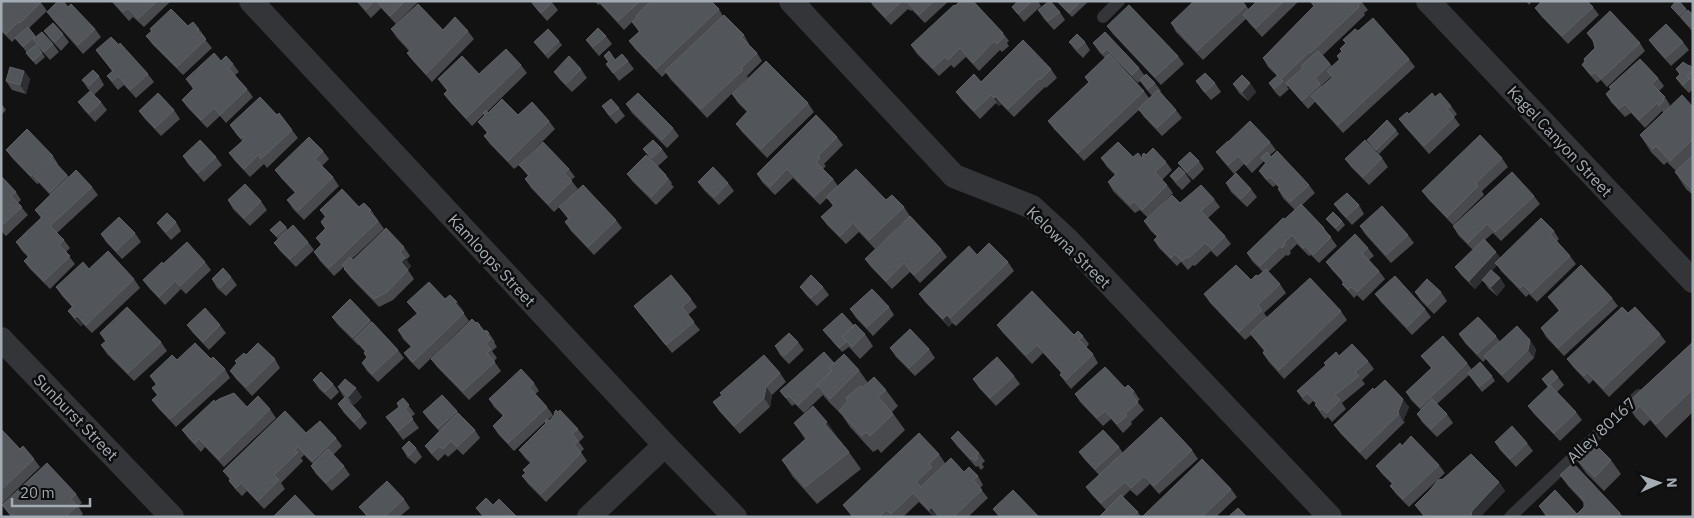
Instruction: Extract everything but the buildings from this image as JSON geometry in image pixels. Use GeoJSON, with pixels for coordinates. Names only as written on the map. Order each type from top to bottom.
{"type":"FeatureCollection","features":[{"type":"Feature","properties":{"kind":"street","name":"Kamloops Street"},"geometry":{"type":"LineString","coordinates":[[251,1],[665,445],[735,517]]}},
{"type":"Feature","properties":{"kind":"street","name":"Kelowna Street"},"geometry":{"type":"LineString","coordinates":[[791,1],[954,176],[1032,207],[1060,233],[1330,517]]}},
{"type":"Feature","properties":{"kind":"street","name":"Kagel Canyon Street"},"geometry":{"type":"LineString","coordinates":[[1428,1],[1693,281]]}},
{"type":"Feature","properties":{"kind":"street","name":"Sunburst Street"},"geometry":{"type":"LineString","coordinates":[[1,339],[172,517]]}},
{"type":"Feature","properties":{"kind":"street"},"geometry":{"type":"LineString","coordinates":[[589,517],[665,445]]}},
{"type":"Feature","properties":{"kind":"lane"},"geometry":{"type":"LineString","coordinates":[[1103,17],[1119,1]]}},
{"type":"Feature","properties":{"kind":"lane","name":"Alley 80167"},"geometry":{"type":"LineString","coordinates":[[1510,517],[1650,384]]}}]}
